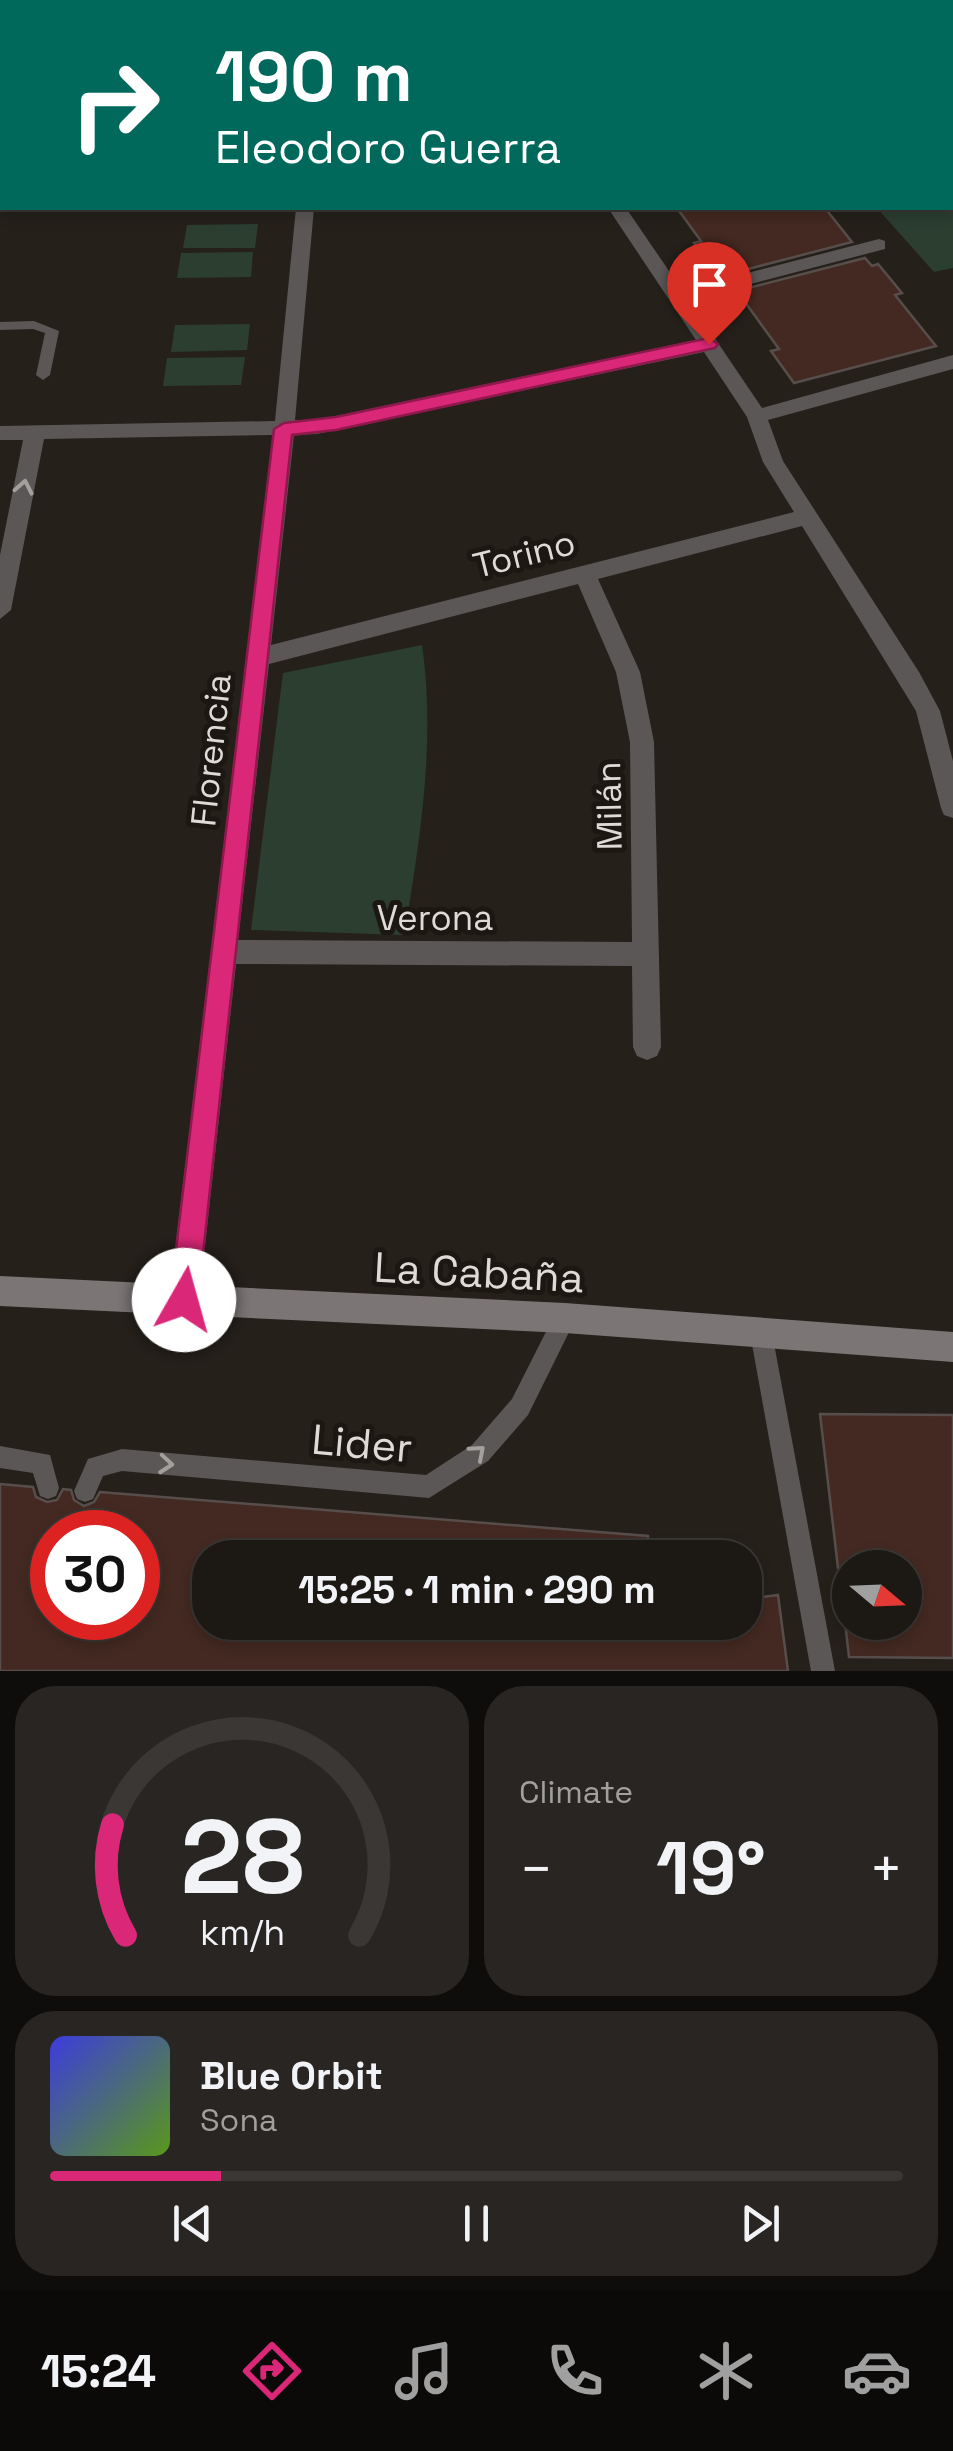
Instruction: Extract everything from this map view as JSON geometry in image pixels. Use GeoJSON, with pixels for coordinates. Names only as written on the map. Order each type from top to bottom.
{"type":"FeatureCollection","features":[{"type":"Feature","properties":{"kind":"street","name":"Florencia"},"geometry":{"type":"LineString","coordinates":[[184,1300],[284,429],[305,210]]}},
{"type":"Feature","properties":{"kind":"street"},"geometry":{"type":"LineString","coordinates":[[619,210],[758,416],[773,462],[860,593],[928,711],[953,808]]}},
{"type":"Feature","properties":{"kind":"street"},"geometry":{"type":"LineString","coordinates":[[677,297],[879,244]]}},
{"type":"Feature","properties":{"kind":"street"},"geometry":{"type":"LineString","coordinates":[[0,432],[284,429],[336,424],[709,344]]}},
{"type":"Feature","properties":{"kind":"street"},"geometry":{"type":"LineString","coordinates":[[758,416],[953,362]]}},
{"type":"Feature","properties":{"kind":"street"},"geometry":{"type":"LineString","coordinates":[[0,610],[36,432]]}},
{"type":"Feature","properties":{"kind":"street","name":"Torino"},"geometry":{"type":"LineString","coordinates":[[256,658],[809,516]]}},
{"type":"Feature","properties":{"kind":"street","name":"Milán"},"geometry":{"type":"LineString","coordinates":[[584,575],[615,637],[638,708],[645,782],[647,1047]]}},
{"type":"Feature","properties":{"kind":"street","name":"Verona"},"geometry":{"type":"LineString","coordinates":[[224,952],[645,954]]}},
{"type":"Feature","properties":{"kind":"street","name":"La Cabaña"},"geometry":{"type":"LineString","coordinates":[[0,1291],[565,1318],[953,1347]]}},
{"type":"Feature","properties":{"kind":"lane"},"geometry":{"type":"LineString","coordinates":[[0,326],[34,325],[52,331],[42,375]]}},
{"type":"Feature","properties":{"kind":"lane","name":"Lider"},"geometry":{"type":"LineString","coordinates":[[85,1491],[96,1467],[122,1460],[429,1487],[480,1453],[520,1407],[565,1318]]}},
{"type":"Feature","properties":{"kind":"lane"},"geometry":{"type":"LineString","coordinates":[[761,1333],[822,1671]]}},
{"type":"Feature","properties":{"kind":"lane"},"geometry":{"type":"LineString","coordinates":[[0,1457],[42,1463],[48,1488]]}},
{"type":"Feature","properties":{"kind":"green space"},"geometry":{"type":"Polygon","coordinates":[[[879,210],[953,210],[953,268],[934,272],[879,210]]]}},
{"type":"Feature","properties":{"kind":"green space"},"geometry":{"type":"Polygon","coordinates":[[[258,224],[255,248],[183,248],[187,225],[258,224]]]}},
{"type":"Feature","properties":{"kind":"green space"},"geometry":{"type":"Polygon","coordinates":[[[253,252],[251,277],[177,278],[181,253],[253,252]]]}},
{"type":"Feature","properties":{"kind":"green space"},"geometry":{"type":"Polygon","coordinates":[[[250,324],[247,350],[171,352],[175,325],[250,324]]]}},
{"type":"Feature","properties":{"kind":"green space"},"geometry":{"type":"Polygon","coordinates":[[[245,357],[241,385],[163,386],[167,358],[245,357]]]}},
{"type":"Feature","properties":{"kind":"green space"},"geometry":{"type":"Polygon","coordinates":[[[422,645],[427,754],[404,935],[251,930],[283,673],[422,645]]]}},
{"type":"Feature","properties":{"kind":"building"},"geometry":{"type":"Polygon","coordinates":[[[678,210],[827,210],[852,242],[725,275],[721,269],[715,270],[694,243],[701,241],[678,210]]]}},
{"type":"Feature","properties":{"kind":"building"},"geometry":{"type":"Polygon","coordinates":[[[865,258],[872,266],[878,264],[902,293],[895,295],[936,346],[794,383],[771,351],[779,349],[737,291],[865,258]]]}},
{"type":"Feature","properties":{"kind":"building"},"geometry":{"type":"Polygon","coordinates":[[[820,1414],[953,1415],[953,1658],[849,1657],[847,1640],[922,1640],[922,1550],[836,1550],[820,1414]]]}},
{"type":"Feature","properties":{"kind":"building"},"geometry":{"type":"Polygon","coordinates":[[[0,1484],[33,1487],[36,1497],[47,1502],[57,1500],[63,1489],[71,1490],[74,1500],[84,1506],[94,1502],[100,1492],[648,1536],[648,1540],[192,1540],[192,1640],[762,1640],[762,1597],[778,1595],[788,1671],[0,1671],[0,1484]]]}},
{"type":"Feature","properties":{"kind":"route"},"geometry":{"type":"LineString","coordinates":[[184,1300],[284,429],[336,424],[709,344]]}}]}
